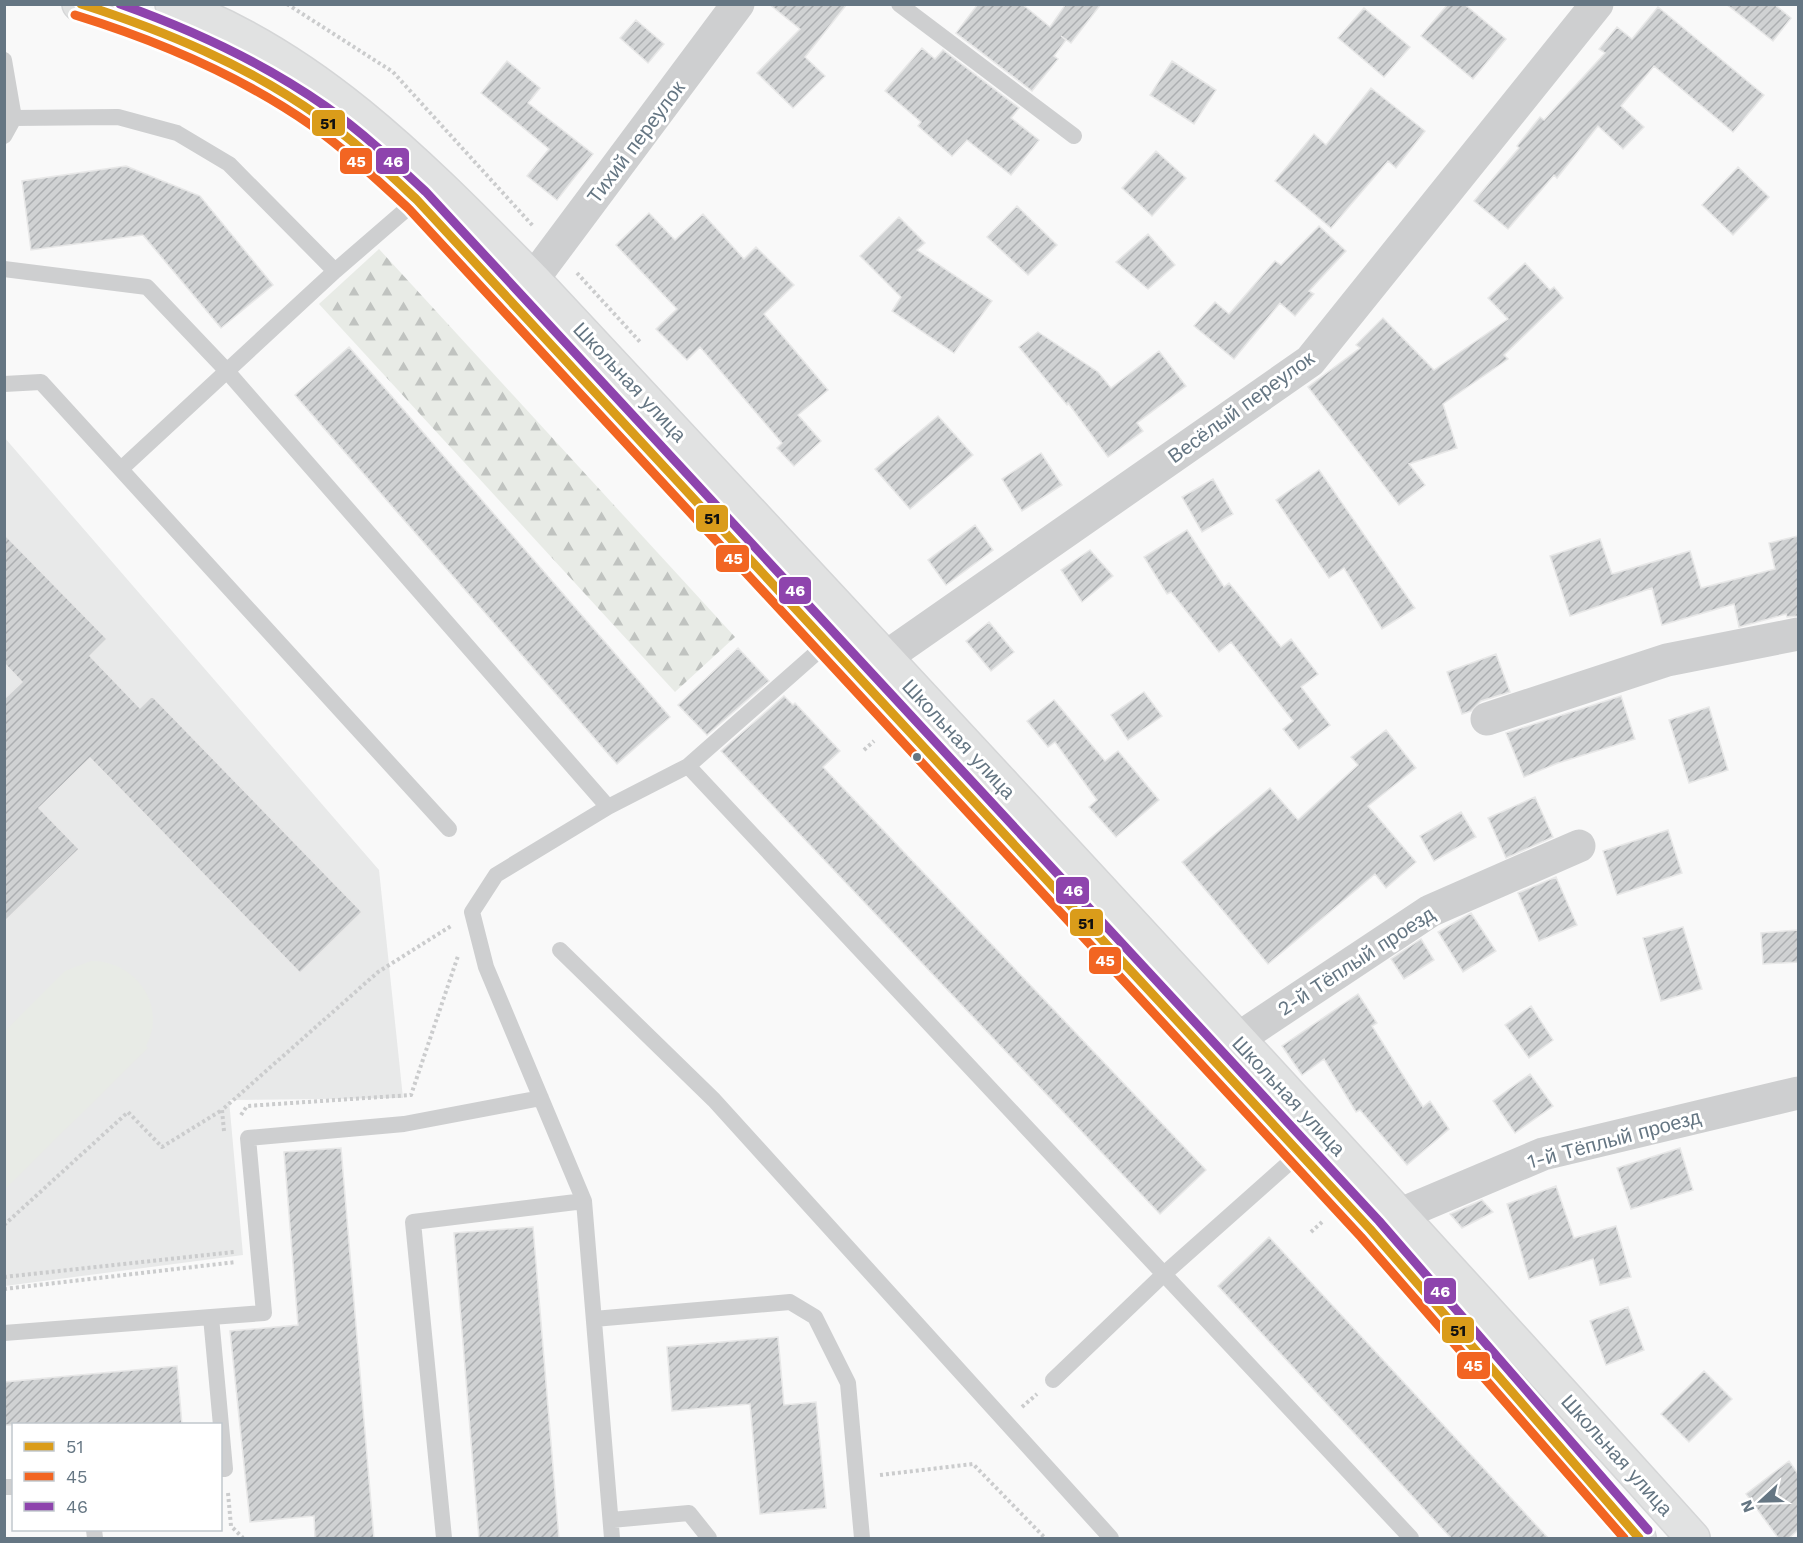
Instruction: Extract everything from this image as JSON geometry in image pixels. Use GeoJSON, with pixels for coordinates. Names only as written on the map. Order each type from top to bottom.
{"type":"FeatureCollection","features":[{"type":"Feature","properties":{"kind":"main road","name":"Школьная улица"},"geometry":{"type":"LineString","coordinates":[[79,4],[182,39],[272,86],[320,117],[373,159],[417,200],[1370,1229],[1639,1539]]}},
{"type":"Feature","properties":{"kind":"main road","name":"Школьная улица"},"geometry":{"type":"LineString","coordinates":[[172,4],[251,40],[367,118],[440,186],[533,279],[853,622],[1236,1040],[1401,1214],[1693,1539]]}},
{"type":"Feature","properties":{"kind":"street","name":"Тихий переулок"},"geometry":{"type":"LineString","coordinates":[[533,279],[738,4]]}},
{"type":"Feature","properties":{"kind":"street","name":"Весёлый переулок"},"geometry":{"type":"LineString","coordinates":[[858,677],[1310,361],[1597,4]]}},
{"type":"Feature","properties":{"kind":"street"},"geometry":{"type":"LineString","coordinates":[[1487,719],[1667,660],[1798,634]]}},
{"type":"Feature","properties":{"kind":"street","name":"2-й Тёплый проезд"},"geometry":{"type":"LineString","coordinates":[[1236,1040],[1430,910],[1580,846]]}},
{"type":"Feature","properties":{"kind":"street","name":"1-й Тёплый проезд"},"geometry":{"type":"LineString","coordinates":[[1401,1214],[1543,1154],[1798,1093]]}},
{"type":"Feature","properties":{"kind":"lane"},"geometry":{"type":"LineString","coordinates":[[899,4],[1074,136]]}},
{"type":"Feature","properties":{"kind":"lane"},"geometry":{"type":"LineString","coordinates":[[4,60],[14,118],[4,136]]}},
{"type":"Feature","properties":{"kind":"lane"},"geometry":{"type":"LineString","coordinates":[[14,118],[118,117],[177,133],[229,164],[335,271]]}},
{"type":"Feature","properties":{"kind":"lane"},"geometry":{"type":"LineString","coordinates":[[121,469],[226,370],[417,200]]}},
{"type":"Feature","properties":{"kind":"lane"},"geometry":{"type":"LineString","coordinates":[[4,269],[147,287],[226,370],[608,807]]}},
{"type":"Feature","properties":{"kind":"lane"},"geometry":{"type":"LineString","coordinates":[[4,384],[40,382],[449,829]]}},
{"type":"Feature","properties":{"kind":"lane"},"geometry":{"type":"LineString","coordinates":[[612,1539],[584,1201],[486,967],[472,912],[496,874],[608,807],[688,766],[853,622]]}},
{"type":"Feature","properties":{"kind":"lane"},"geometry":{"type":"LineString","coordinates":[[688,766],[1412,1539]]}},
{"type":"Feature","properties":{"kind":"lane"},"geometry":{"type":"LineString","coordinates":[[560,950],[714,1100],[1111,1539]]}},
{"type":"Feature","properties":{"kind":"lane"},"geometry":{"type":"LineString","coordinates":[[4,1333],[264,1312],[248,1138],[404,1124],[541,1098]]}},
{"type":"Feature","properties":{"kind":"lane"},"geometry":{"type":"LineString","coordinates":[[1053,1380],[1164,1275],[1299,1154]]}},
{"type":"Feature","properties":{"kind":"lane"},"geometry":{"type":"LineString","coordinates":[[444,1539],[413,1222],[584,1201]]}},
{"type":"Feature","properties":{"kind":"lane"},"geometry":{"type":"LineString","coordinates":[[594,1319],[789,1302],[815,1317],[848,1383],[862,1539]]}},
{"type":"Feature","properties":{"kind":"lane"},"geometry":{"type":"LineString","coordinates":[[211,1317],[219,1423]]}},
{"type":"Feature","properties":{"kind":"lane"},"geometry":{"type":"LineString","coordinates":[[610,1520],[689,1513],[709,1539]]}},
{"type":"Feature","properties":{"kind":"path"},"geometry":{"type":"LineString","coordinates":[[287,4],[393,72],[556,250]]}},
{"type":"Feature","properties":{"kind":"path"},"geometry":{"type":"LineString","coordinates":[[4,1225],[128,1112],[162,1147],[222,1110],[378,972],[472,912]]}},
{"type":"Feature","properties":{"kind":"path"},"geometry":{"type":"LineString","coordinates":[[222,1110],[224,1134]]}},
{"type":"Feature","properties":{"kind":"path"},"geometry":{"type":"LineString","coordinates":[[233,1241],[235,1262]]}},
{"type":"Feature","properties":{"kind":"path"},"geometry":{"type":"LineString","coordinates":[[4,1277],[234,1252]]}},
{"type":"Feature","properties":{"kind":"path"},"geometry":{"type":"LineString","coordinates":[[1006,1421],[1053,1380]]}},
{"type":"Feature","properties":{"kind":"path"},"geometry":{"type":"LineString","coordinates":[[856,1478],[973,1464],[1045,1539]]}},
{"type":"Feature","properties":{"kind":"path"},"geometry":{"type":"LineString","coordinates":[[223,1469],[231,1526],[243,1539]]}},
{"type":"Feature","properties":{"kind":"shaded area"},"geometry":{"type":"Polygon","coordinates":[[[4,437],[379,870],[403,1098],[229,1100],[243,1255],[5,1286],[4,437]]]}},
{"type":"Feature","properties":{"kind":"green space"},"geometry":{"type":"Polygon","coordinates":[[[379,249],[735,637],[675,692],[319,304],[379,249]]]}},
{"type":"Feature","properties":{"kind":"green space"},"geometry":{"type":"Polygon","coordinates":[[[91,961],[121,968],[134,977],[143,988],[150,1001],[153,1016],[152,1031],[146,1046],[148,1048],[5,1189],[5,1031],[65,971],[91,961]]]}},
{"type":"Feature","properties":{"kind":"building"},"geometry":{"type":"Polygon","coordinates":[[[769,4],[847,4],[805,57],[825,76],[793,108],[757,73],[800,29],[769,4]]]}},
{"type":"Feature","properties":{"kind":"building"},"geometry":{"type":"Polygon","coordinates":[[[978,4],[1022,4],[1050,27],[1066,4],[1101,4],[1071,43],[1061,36],[1066,40],[1054,56],[1058,59],[1032,91],[956,33],[978,4]]]}},
{"type":"Feature","properties":{"kind":"building"},"geometry":{"type":"Polygon","coordinates":[[[1448,4],[1464,4],[1506,39],[1473,79],[1421,36],[1448,4]]]}},
{"type":"Feature","properties":{"kind":"building"},"geometry":{"type":"Polygon","coordinates":[[[1726,4],[1774,4],[1791,18],[1773,41],[1726,4]]]}},
{"type":"Feature","properties":{"kind":"building"},"geometry":{"type":"Polygon","coordinates":[[[1658,7],[1764,95],[1733,132],[1654,66],[1621,106],[1644,127],[1623,149],[1598,126],[1557,178],[1554,175],[1508,229],[1474,201],[1519,148],[1517,146],[1540,117],[1544,120],[1605,53],[1599,49],[1617,27],[1632,39],[1658,7]]]}},
{"type":"Feature","properties":{"kind":"building"},"geometry":{"type":"Polygon","coordinates":[[[1364,8],[1410,47],[1384,77],[1338,38],[1364,8]]]}},
{"type":"Feature","properties":{"kind":"building"},"geometry":{"type":"Polygon","coordinates":[[[636,20],[664,44],[648,63],[620,38],[636,20]]]}},
{"type":"Feature","properties":{"kind":"building"},"geometry":{"type":"Polygon","coordinates":[[[922,48],[935,59],[943,50],[1019,108],[1011,118],[1039,140],[1011,175],[967,140],[952,156],[918,126],[921,122],[885,91],[922,48]]]}},
{"type":"Feature","properties":{"kind":"building"},"geometry":{"type":"Polygon","coordinates":[[[507,61],[540,88],[528,103],[593,154],[557,200],[527,176],[549,149],[481,93],[507,61]]]}},
{"type":"Feature","properties":{"kind":"building"},"geometry":{"type":"Polygon","coordinates":[[[1172,61],[1216,90],[1194,124],[1150,95],[1172,61]]]}},
{"type":"Feature","properties":{"kind":"building"},"geometry":{"type":"Polygon","coordinates":[[[1371,88],[1425,131],[1396,168],[1388,161],[1331,228],[1275,181],[1314,134],[1326,145],[1371,88]]]}},
{"type":"Feature","properties":{"kind":"building"},"geometry":{"type":"Polygon","coordinates":[[[1156,151],[1186,178],[1152,216],[1122,188],[1156,151]]]}},
{"type":"Feature","properties":{"kind":"building"},"geometry":{"type":"Polygon","coordinates":[[[126,166],[200,196],[273,285],[221,328],[143,235],[31,250],[22,181],[126,166]]]}},
{"type":"Feature","properties":{"kind":"building"},"geometry":{"type":"Polygon","coordinates":[[[1738,167],[1769,197],[1733,235],[1702,205],[1738,167]]]}},
{"type":"Feature","properties":{"kind":"building"},"geometry":{"type":"Polygon","coordinates":[[[1017,206],[1057,245],[1028,275],[987,237],[1017,206]]]}},
{"type":"Feature","properties":{"kind":"building"},"geometry":{"type":"Polygon","coordinates":[[[649,213],[675,240],[703,214],[744,259],[756,247],[794,285],[764,314],[828,390],[798,415],[821,441],[794,466],[777,448],[782,443],[700,347],[687,360],[656,329],[677,309],[616,245],[649,213]]]}},
{"type":"Feature","properties":{"kind":"building"},"geometry":{"type":"Polygon","coordinates":[[[899,217],[925,243],[917,250],[992,301],[954,353],[892,311],[901,297],[860,256],[899,217]]]}},
{"type":"Feature","properties":{"kind":"building"},"geometry":{"type":"Polygon","coordinates":[[[1319,226],[1346,251],[1309,291],[1314,294],[1295,316],[1280,303],[1234,359],[1194,326],[1215,302],[1229,314],[1275,261],[1281,265],[1319,226]]]}},
{"type":"Feature","properties":{"kind":"building"},"geometry":{"type":"Polygon","coordinates":[[[1148,234],[1175,265],[1148,289],[1116,262],[1148,234]]]}},
{"type":"Feature","properties":{"kind":"building"},"geometry":{"type":"Polygon","coordinates":[[[1525,263],[1550,290],[1554,287],[1563,298],[1504,355],[1508,359],[1443,404],[1457,448],[1409,464],[1425,485],[1399,505],[1308,387],[1360,348],[1356,345],[1383,318],[1434,370],[1508,319],[1488,298],[1525,263]]]}},
{"type":"Feature","properties":{"kind":"building"},"geometry":{"type":"Polygon","coordinates":[[[1038,332],[1098,372],[1111,388],[1159,351],[1186,386],[1137,423],[1143,431],[1108,457],[1068,403],[1067,405],[1019,347],[1038,332]]]}},
{"type":"Feature","properties":{"kind":"building"},"geometry":{"type":"Polygon","coordinates":[[[349,347],[670,717],[617,764],[295,395],[349,347]]]}},
{"type":"Feature","properties":{"kind":"building"},"geometry":{"type":"Polygon","coordinates":[[[938,416],[973,455],[910,509],[875,469],[938,416]]]}},
{"type":"Feature","properties":{"kind":"building"},"geometry":{"type":"Polygon","coordinates":[[[1041,453],[1062,485],[1022,511],[1002,479],[1041,453]]]}},
{"type":"Feature","properties":{"kind":"building"},"geometry":{"type":"Polygon","coordinates":[[[1319,470],[1415,608],[1382,629],[1344,568],[1329,578],[1276,500],[1319,470]]]}},
{"type":"Feature","properties":{"kind":"building"},"geometry":{"type":"Polygon","coordinates":[[[1213,479],[1233,514],[1202,532],[1182,497],[1213,479]]]}},
{"type":"Feature","properties":{"kind":"building"},"geometry":{"type":"Polygon","coordinates":[[[975,525],[993,550],[946,585],[928,560],[975,525]]]}},
{"type":"Feature","properties":{"kind":"building"},"geometry":{"type":"Polygon","coordinates":[[[1187,530],[1224,587],[1229,583],[1281,647],[1291,639],[1318,674],[1301,687],[1330,725],[1299,749],[1283,729],[1293,721],[1231,642],[1219,652],[1171,592],[1167,594],[1144,557],[1187,530]]]}},
{"type":"Feature","properties":{"kind":"building"},"geometry":{"type":"Polygon","coordinates":[[[4,534],[107,639],[90,656],[140,708],[152,696],[362,912],[300,973],[90,758],[39,808],[79,849],[4,922],[4,699],[22,682],[4,663],[4,534]]]}},
{"type":"Feature","properties":{"kind":"building"},"geometry":{"type":"Polygon","coordinates":[[[1798,536],[1798,616],[1787,617],[1786,614],[1739,627],[1734,604],[1662,625],[1652,588],[1570,616],[1550,556],[1600,539],[1612,574],[1690,551],[1701,588],[1775,569],[1769,543],[1798,536]]]}},
{"type":"Feature","properties":{"kind":"building"},"geometry":{"type":"Polygon","coordinates":[[[1090,550],[1113,576],[1082,602],[1061,570],[1090,550]]]}},
{"type":"Feature","properties":{"kind":"building"},"geometry":{"type":"Polygon","coordinates":[[[989,622],[1014,652],[991,671],[966,641],[989,622]]]}},
{"type":"Feature","properties":{"kind":"building"},"geometry":{"type":"Polygon","coordinates":[[[738,648],[769,681],[707,735],[678,705],[738,648]]]}},
{"type":"Feature","properties":{"kind":"building"},"geometry":{"type":"Polygon","coordinates":[[[1496,654],[1510,692],[1481,701],[1471,711],[1462,714],[1447,672],[1496,654]]]}},
{"type":"Feature","properties":{"kind":"building"},"geometry":{"type":"Polygon","coordinates":[[[1144,692],[1162,716],[1128,740],[1111,715],[1144,692]]]}},
{"type":"Feature","properties":{"kind":"building"},"geometry":{"type":"Polygon","coordinates":[[[784,696],[793,705],[795,703],[840,751],[823,767],[1206,1170],[1160,1214],[721,751],[784,696]]]}},
{"type":"Feature","properties":{"kind":"building"},"geometry":{"type":"Polygon","coordinates":[[[1621,696],[1635,739],[1558,763],[1524,777],[1506,733],[1621,696]]]}},
{"type":"Feature","properties":{"kind":"building"},"geometry":{"type":"Polygon","coordinates":[[[1054,700],[1105,761],[1118,751],[1159,800],[1116,837],[1089,807],[1097,800],[1055,742],[1048,747],[1027,721],[1054,700]]]}},
{"type":"Feature","properties":{"kind":"building"},"geometry":{"type":"Polygon","coordinates":[[[1709,707],[1728,770],[1689,783],[1669,720],[1709,707]]]}},
{"type":"Feature","properties":{"kind":"building"},"geometry":{"type":"Polygon","coordinates":[[[1386,730],[1416,768],[1368,806],[1416,862],[1386,888],[1375,874],[1268,964],[1182,862],[1270,788],[1298,820],[1358,765],[1351,757],[1386,730]]]}},
{"type":"Feature","properties":{"kind":"building"},"geometry":{"type":"Polygon","coordinates":[[[1535,797],[1553,837],[1506,858],[1488,818],[1535,797]]]}},
{"type":"Feature","properties":{"kind":"building"},"geometry":{"type":"Polygon","coordinates":[[[1461,812],[1476,837],[1434,861],[1420,836],[1461,812]]]}},
{"type":"Feature","properties":{"kind":"building"},"geometry":{"type":"Polygon","coordinates":[[[1668,830],[1682,873],[1617,895],[1603,851],[1668,830]]]}},
{"type":"Feature","properties":{"kind":"building"},"geometry":{"type":"Polygon","coordinates":[[[1556,877],[1577,925],[1539,941],[1518,893],[1556,877]]]}},
{"type":"Feature","properties":{"kind":"building"},"geometry":{"type":"Polygon","coordinates":[[[1471,913],[1496,951],[1463,972],[1438,932],[1471,913]]]}},
{"type":"Feature","properties":{"kind":"building"},"geometry":{"type":"Polygon","coordinates":[[[1683,927],[1702,989],[1661,1001],[1643,938],[1683,927]]]}},
{"type":"Feature","properties":{"kind":"building"},"geometry":{"type":"Polygon","coordinates":[[[1798,930],[1798,962],[1763,964],[1761,933],[1798,930]]]}},
{"type":"Feature","properties":{"kind":"building"},"geometry":{"type":"Polygon","coordinates":[[[1421,939],[1434,960],[1404,979],[1391,959],[1421,939]]]}},
{"type":"Feature","properties":{"kind":"building"},"geometry":{"type":"Polygon","coordinates":[[[1358,994],[1377,1023],[1372,1026],[1423,1107],[1430,1101],[1449,1129],[1407,1165],[1360,1110],[1356,1112],[1324,1059],[1302,1075],[1282,1046],[1358,994]]]}},
{"type":"Feature","properties":{"kind":"building"},"geometry":{"type":"Polygon","coordinates":[[[1531,1006],[1553,1040],[1529,1058],[1505,1025],[1531,1006]]]}},
{"type":"Feature","properties":{"kind":"building"},"geometry":{"type":"Polygon","coordinates":[[[1530,1074],[1553,1106],[1515,1133],[1493,1101],[1530,1074]]]}},
{"type":"Feature","properties":{"kind":"building"},"geometry":{"type":"Polygon","coordinates":[[[341,1148],[374,1539],[315,1539],[314,1516],[250,1522],[230,1331],[298,1325],[284,1152],[341,1148]]]}},
{"type":"Feature","properties":{"kind":"building"},"geometry":{"type":"Polygon","coordinates":[[[1680,1148],[1693,1190],[1631,1209],[1617,1168],[1680,1148]]]}},
{"type":"Feature","properties":{"kind":"building"},"geometry":{"type":"Polygon","coordinates":[[[1556,1186],[1574,1238],[1616,1226],[1631,1277],[1600,1285],[1593,1259],[1529,1279],[1507,1204],[1556,1186]]]}},
{"type":"Feature","properties":{"kind":"building"},"geometry":{"type":"Polygon","coordinates":[[[1482,1200],[1493,1212],[1462,1228],[1450,1214],[1482,1200]]]}},
{"type":"Feature","properties":{"kind":"building"},"geometry":{"type":"Polygon","coordinates":[[[533,1227],[559,1539],[479,1539],[454,1233],[533,1227]]]}},
{"type":"Feature","properties":{"kind":"building"},"geometry":{"type":"Polygon","coordinates":[[[1269,1237],[1549,1539],[1452,1539],[1218,1286],[1269,1237]]]}},
{"type":"Feature","properties":{"kind":"building"},"geometry":{"type":"Polygon","coordinates":[[[1628,1307],[1644,1350],[1606,1365],[1590,1321],[1628,1307]]]}},
{"type":"Feature","properties":{"kind":"building"},"geometry":{"type":"Polygon","coordinates":[[[778,1337],[784,1405],[816,1402],[826,1508],[760,1514],[750,1404],[672,1411],[667,1347],[778,1337]]]}},
{"type":"Feature","properties":{"kind":"building"},"geometry":{"type":"Polygon","coordinates":[[[177,1366],[182,1423],[12,1423],[12,1425],[4,1425],[4,1382],[177,1366]]]}},
{"type":"Feature","properties":{"kind":"building"},"geometry":{"type":"Polygon","coordinates":[[[1704,1371],[1732,1399],[1689,1442],[1661,1414],[1704,1371]]]}},
{"type":"Feature","properties":{"kind":"building"},"geometry":{"type":"Polygon","coordinates":[[[1789,1461],[1798,1474],[1798,1530],[1788,1539],[1779,1539],[1746,1494],[1789,1461]]]}},
{"type":"Feature","properties":{"kind":"transit line","name":"51"},"geometry":{"type":"LineString","coordinates":[[81,4],[205,51],[264,81],[346,136],[417,200],[1370,1229],[1639,1538]]}},
{"type":"Feature","properties":{"kind":"transit line","name":"46"},"geometry":{"type":"LineString","coordinates":[[120,4],[226,48],[277,75],[351,126],[426,192],[1379,1221],[1648,1530]]}},
{"type":"Feature","properties":{"kind":"transit line","name":"45"},"geometry":{"type":"LineString","coordinates":[[75,15],[168,48],[256,90],[324,135],[409,209],[1361,1237],[1624,1538]]}}]}
